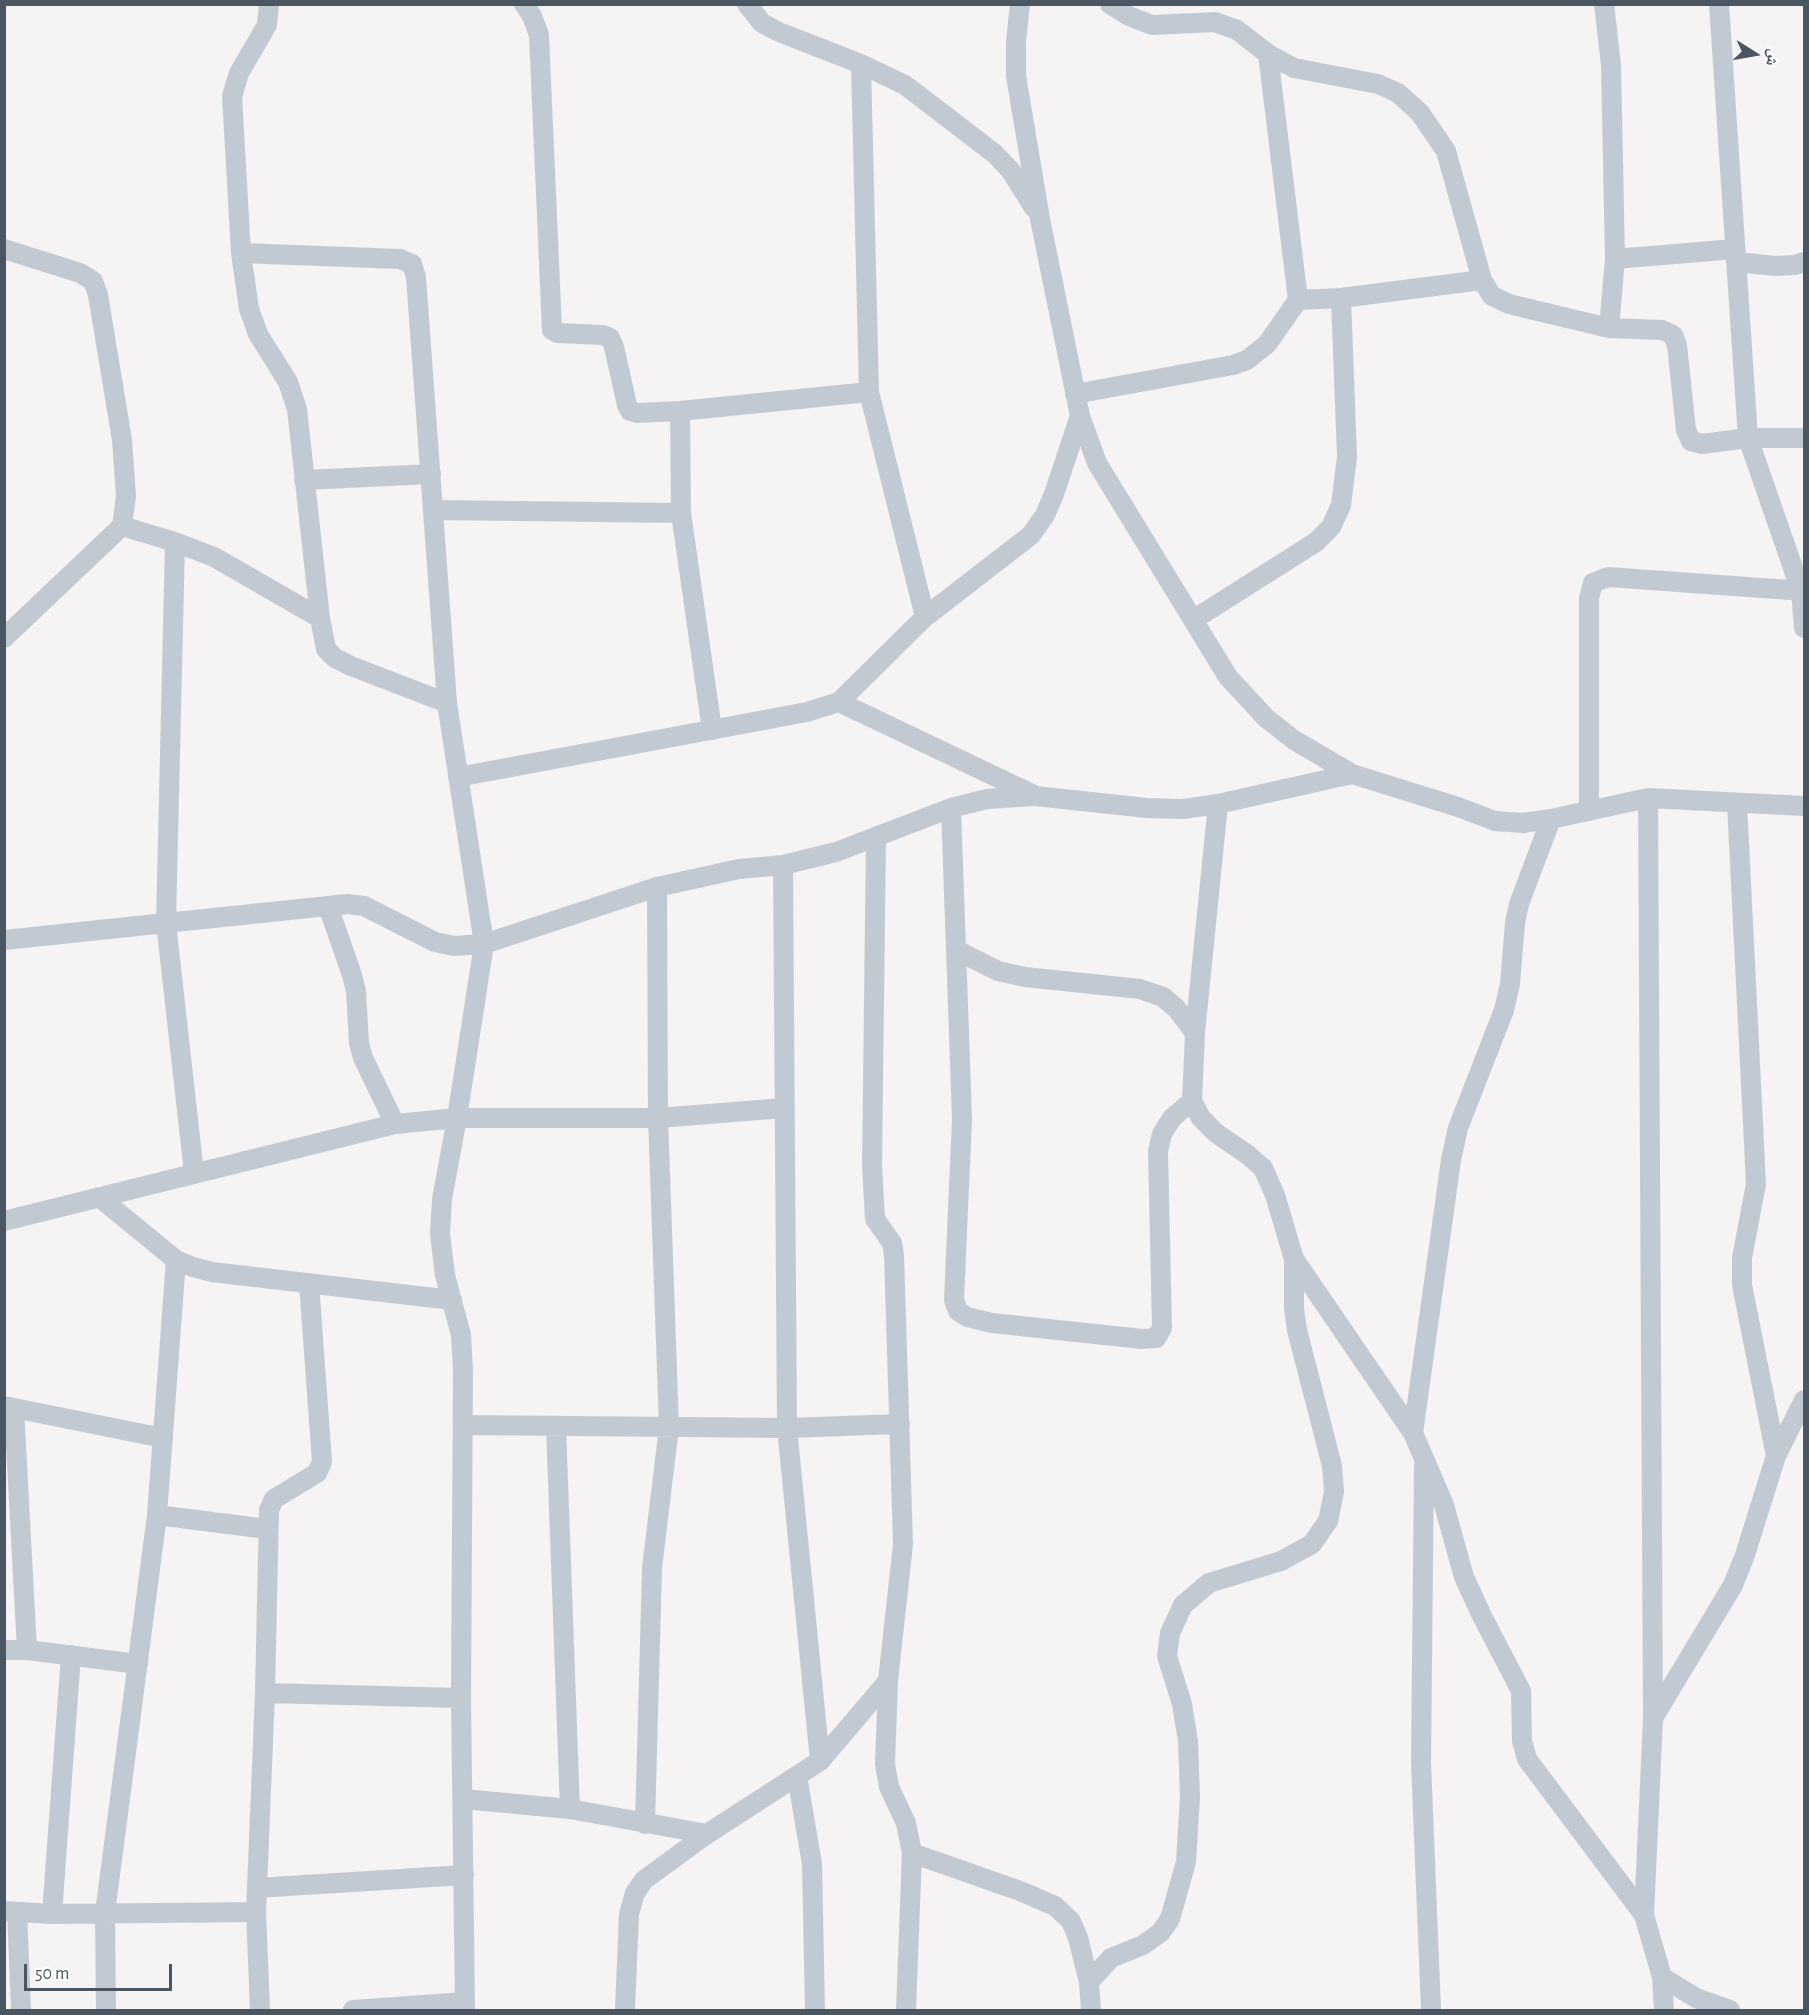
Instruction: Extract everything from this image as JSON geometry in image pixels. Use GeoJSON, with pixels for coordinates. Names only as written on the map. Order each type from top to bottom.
{"type":"FeatureCollection","features":[{"type":"Feature","properties":{"kind":"street"},"geometry":{"type":"LineString","coordinates":[[269,4],[267,25],[239,74],[232,96],[242,253],[249,309],[258,333],[288,382],[297,409],[320,618],[326,649],[335,658],[447,704]]}},
{"type":"Feature","properties":{"kind":"street"},"geometry":{"type":"LineString","coordinates":[[524,4],[532,16],[539,35],[552,330],[557,333],[610,338],[615,347],[630,411],[637,413],[680,411],[869,392]]}},
{"type":"Feature","properties":{"kind":"street"},"geometry":{"type":"LineString","coordinates":[[747,4],[762,23],[779,32],[861,64],[905,85],[995,154],[1011,171],[1040,219]]}},
{"type":"Feature","properties":{"kind":"street"},"geometry":{"type":"LineString","coordinates":[[1020,4],[1016,42],[1016,76],[1040,219],[1080,417],[1097,463],[1228,677],[1266,718],[1294,740],[1352,774],[1495,821],[1523,823],[1551,819],[1648,798],[1804,806]]}},
{"type":"Feature","properties":{"kind":"street"},"geometry":{"type":"LineString","coordinates":[[1110,4],[1129,16],[1152,25],[1215,22],[1237,30],[1268,54],[1294,68],[1378,84],[1398,93],[1420,113],[1446,151],[1482,280],[1492,296],[1509,304],[1609,328],[1662,330],[1672,335],[1677,345],[1686,430],[1691,441],[1702,444],[1748,438],[1804,438]]}},
{"type":"Feature","properties":{"kind":"street"},"geometry":{"type":"LineString","coordinates":[[1604,4],[1611,65],[1615,260],[1609,328]]}},
{"type":"Feature","properties":{"kind":"street"},"geometry":{"type":"LineString","coordinates":[[1719,4],[1748,438],[1803,591],[1804,628]]}},
{"type":"Feature","properties":{"kind":"street"},"geometry":{"type":"LineString","coordinates":[[1075,394],[1233,365],[1247,360],[1267,344],[1298,300],[1268,54]]}},
{"type":"Feature","properties":{"kind":"street"},"geometry":{"type":"LineString","coordinates":[[861,64],[869,392],[925,617]]}},
{"type":"Feature","properties":{"kind":"street"},"geometry":{"type":"LineString","coordinates":[[4,249],[80,273],[93,281],[98,295],[122,440],[126,496],[122,526],[4,638]]}},
{"type":"Feature","properties":{"kind":"street"},"geometry":{"type":"LineString","coordinates":[[242,253],[400,259],[412,264],[416,277],[447,704],[484,944],[442,1199],[440,1234],[445,1275],[461,1335],[463,1370],[461,1698],[465,2006],[353,2010]]}},
{"type":"Feature","properties":{"kind":"street"},"geometry":{"type":"LineString","coordinates":[[1615,260],[1736,256],[1776,266],[1804,262]]}},
{"type":"Feature","properties":{"kind":"street"},"geometry":{"type":"LineString","coordinates":[[1298,300],[1341,298],[1482,280]]}},
{"type":"Feature","properties":{"kind":"street"},"geometry":{"type":"LineString","coordinates":[[1193,620],[1316,542],[1331,526],[1341,505],[1347,457],[1341,298]]}},
{"type":"Feature","properties":{"kind":"street"},"geometry":{"type":"LineString","coordinates":[[680,411],[681,513],[712,730]]}},
{"type":"Feature","properties":{"kind":"street"},"geometry":{"type":"LineString","coordinates":[[458,777],[807,712],[839,702],[925,617],[1031,535],[1045,515],[1054,494],[1080,417]]}},
{"type":"Feature","properties":{"kind":"street"},"geometry":{"type":"LineString","coordinates":[[304,480],[431,474]]}},
{"type":"Feature","properties":{"kind":"street"},"geometry":{"type":"LineString","coordinates":[[433,510],[681,513]]}},
{"type":"Feature","properties":{"kind":"street"},"geometry":{"type":"LineString","coordinates":[[122,526],[214,557],[320,618]]}},
{"type":"Feature","properties":{"kind":"street"},"geometry":{"type":"LineString","coordinates":[[175,542],[166,923],[194,1173]]}},
{"type":"Feature","properties":{"kind":"street"},"geometry":{"type":"LineString","coordinates":[[1589,810],[1589,598],[1593,583],[1608,577],[1803,591]]}},
{"type":"Feature","properties":{"kind":"street"},"geometry":{"type":"LineString","coordinates":[[839,702],[1035,796]]}},
{"type":"Feature","properties":{"kind":"street"},"geometry":{"type":"LineString","coordinates":[[4,940],[347,904],[364,906],[435,942],[454,946],[484,944],[657,887],[739,868],[783,865],[836,852],[951,808],[987,799],[1035,796],[1147,808],[1183,809],[1218,804],[1352,774]]}},
{"type":"Feature","properties":{"kind":"street"},"geometry":{"type":"LineString","coordinates":[[1648,798],[1653,1718],[1644,1915],[1662,1977],[1664,2010]]}},
{"type":"Feature","properties":{"kind":"street"},"geometry":{"type":"LineString","coordinates":[[1737,802],[1756,1184],[1742,1258],[1742,1285],[1776,1456]]}},
{"type":"Feature","properties":{"kind":"street"},"geometry":{"type":"LineString","coordinates":[[1089,1982],[1112,1958],[1143,1945],[1161,1932],[1170,1919],[1186,1862],[1190,1797],[1188,1742],[1182,1704],[1167,1656],[1170,1633],[1183,1605],[1209,1583],[1281,1561],[1312,1544],[1328,1521],[1334,1492],[1332,1466],[1297,1330],[1294,1309],[1294,1259],[1275,1195],[1263,1168],[1216,1133],[1200,1118],[1192,1101],[1195,1033],[1218,804]]}},
{"type":"Feature","properties":{"kind":"street"},"geometry":{"type":"LineString","coordinates":[[951,808],[962,1119],[954,1300],[958,1311],[967,1317],[992,1323],[1142,1339],[1156,1338],[1162,1328],[1158,1151],[1162,1134],[1172,1118],[1192,1101]]}},
{"type":"Feature","properties":{"kind":"street"},"geometry":{"type":"LineString","coordinates":[[1413,1433],[1451,1160],[1458,1128],[1504,1010],[1510,984],[1515,923],[1519,904],[1551,819]]}},
{"type":"Feature","properties":{"kind":"street"},"geometry":{"type":"LineString","coordinates":[[876,837],[872,1166],[875,1219],[892,1243],[894,1255],[903,1544],[888,1681],[886,1777],[906,1823],[912,1853],[906,2010]]}},
{"type":"Feature","properties":{"kind":"street"},"geometry":{"type":"LineString","coordinates":[[783,865],[787,1428],[820,1761]]}},
{"type":"Feature","properties":{"kind":"street"},"geometry":{"type":"LineString","coordinates":[[645,1824],[652,1568],[669,1427],[658,1118],[657,887]]}},
{"type":"Feature","properties":{"kind":"street"},"geometry":{"type":"LineString","coordinates":[[328,906],[356,991],[359,1043],[363,1058],[395,1124]]}},
{"type":"Feature","properties":{"kind":"street"},"geometry":{"type":"LineString","coordinates":[[956,950],[998,971],[1025,977],[1140,989],[1163,997],[1176,1008],[1195,1033]]}},
{"type":"Feature","properties":{"kind":"street"},"geometry":{"type":"LineString","coordinates":[[4,1221],[395,1124],[457,1118],[658,1118],[784,1108]]}},
{"type":"Feature","properties":{"kind":"street"},"geometry":{"type":"LineString","coordinates":[[99,1197],[176,1260],[193,1267],[212,1272],[452,1300]]}},
{"type":"Feature","properties":{"kind":"street"},"geometry":{"type":"LineString","coordinates":[[1294,1259],[1413,1433],[1444,1505],[1464,1577],[1521,1691],[1522,1741],[1527,1759],[1644,1915]]}},
{"type":"Feature","properties":{"kind":"street"},"geometry":{"type":"LineString","coordinates":[[106,2010],[105,1913],[157,1515],[176,1260]]}},
{"type":"Feature","properties":{"kind":"street"},"geometry":{"type":"LineString","coordinates":[[260,2010],[256,1912],[265,1693],[267,1529],[269,1510],[274,1499],[317,1473],[322,1462],[309,1283]]}},
{"type":"Feature","properties":{"kind":"street"},"geometry":{"type":"LineString","coordinates":[[1653,1718],[1733,1585],[1745,1555],[1776,1456],[1804,1400]]}},
{"type":"Feature","properties":{"kind":"street"},"geometry":{"type":"LineString","coordinates":[[27,1650],[9,1407],[163,1438]]}},
{"type":"Feature","properties":{"kind":"street"},"geometry":{"type":"LineString","coordinates":[[463,1425],[787,1428],[900,1424]]}},
{"type":"Feature","properties":{"kind":"street"},"geometry":{"type":"LineString","coordinates":[[556,1426],[570,1809]]}},
{"type":"Feature","properties":{"kind":"street"},"geometry":{"type":"LineString","coordinates":[[1424,1459],[1421,1762],[1431,2010]]}},
{"type":"Feature","properties":{"kind":"street"},"geometry":{"type":"LineString","coordinates":[[157,1515],[267,1529]]}},
{"type":"Feature","properties":{"kind":"street"},"geometry":{"type":"LineString","coordinates":[[4,1650],[27,1650],[138,1664]]}},
{"type":"Feature","properties":{"kind":"street"},"geometry":{"type":"LineString","coordinates":[[52,1914],[71,1655]]}},
{"type":"Feature","properties":{"kind":"street"},"geometry":{"type":"LineString","coordinates":[[625,2010],[629,1914],[635,1893],[644,1880],[706,1834],[820,1761],[888,1681]]}},
{"type":"Feature","properties":{"kind":"street"},"geometry":{"type":"LineString","coordinates":[[265,1693],[461,1698]]}},
{"type":"Feature","properties":{"kind":"street"},"geometry":{"type":"LineString","coordinates":[[797,1776],[812,1864],[816,2010]]}},
{"type":"Feature","properties":{"kind":"street"},"geometry":{"type":"LineString","coordinates":[[463,1799],[570,1809],[706,1834]]}},
{"type":"Feature","properties":{"kind":"street"},"geometry":{"type":"LineString","coordinates":[[912,1853],[1020,1891],[1055,1906],[1071,1921],[1089,1982],[1091,2010]]}},
{"type":"Feature","properties":{"kind":"street"},"geometry":{"type":"LineString","coordinates":[[257,1888],[464,1875]]}},
{"type":"Feature","properties":{"kind":"street"},"geometry":{"type":"LineString","coordinates":[[21,2010],[11,1911],[52,1914],[256,1912]]}},
{"type":"Feature","properties":{"kind":"street"},"geometry":{"type":"LineString","coordinates":[[1662,1977],[1696,1998],[1730,2010]]}}]}
